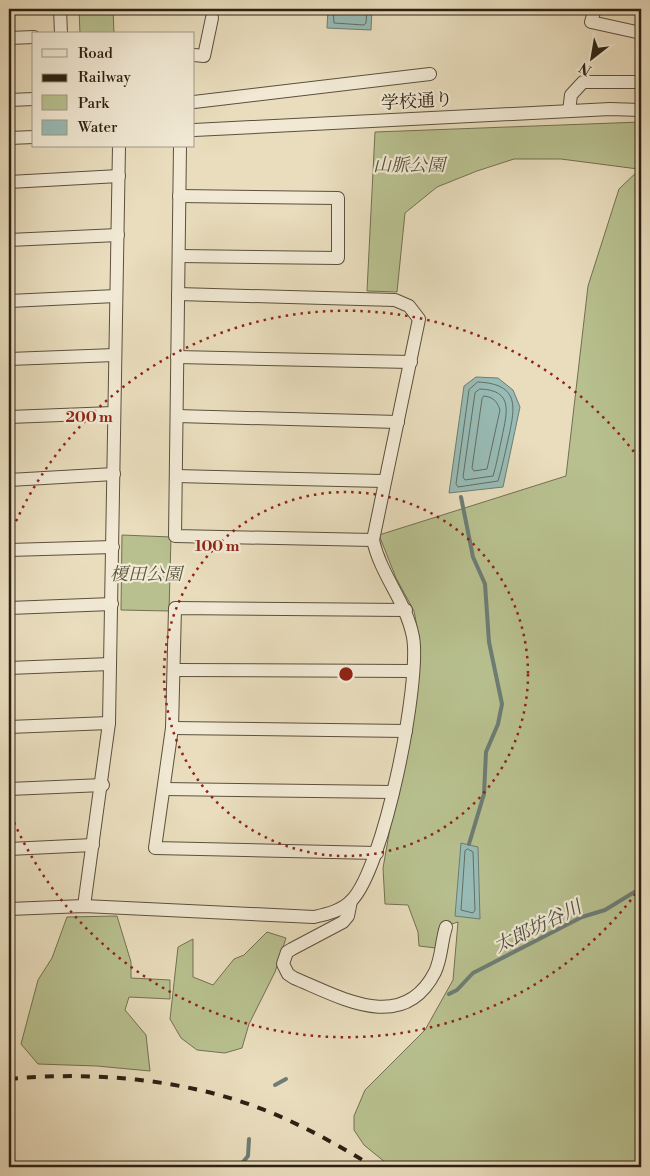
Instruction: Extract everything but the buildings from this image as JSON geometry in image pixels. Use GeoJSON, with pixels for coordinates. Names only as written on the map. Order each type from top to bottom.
{"type":"FeatureCollection","features":[{"type":"Feature","properties":{"kind":"street"},"geometry":{"type":"LineString","coordinates":[[60,9],[61,32]]}},
{"type":"Feature","properties":{"kind":"street"},"geometry":{"type":"LineString","coordinates":[[595,9],[591,22],[641,33]]}},
{"type":"Feature","properties":{"kind":"street"},"geometry":{"type":"LineString","coordinates":[[195,55],[204,56],[212,18]]}},
{"type":"Feature","properties":{"kind":"street"},"geometry":{"type":"LineString","coordinates":[[9,38],[32,37]]}},
{"type":"Feature","properties":{"kind":"street"},"geometry":{"type":"LineString","coordinates":[[195,102],[430,74]]}},
{"type":"Feature","properties":{"kind":"street"},"geometry":{"type":"LineString","coordinates":[[569,111],[571,95],[583,82],[641,82]]}},
{"type":"Feature","properties":{"kind":"street"},"geometry":{"type":"LineString","coordinates":[[9,100],[32,99]]}},
{"type":"Feature","properties":{"kind":"street","name":"学校通り"},"geometry":{"type":"LineString","coordinates":[[195,130],[569,111],[641,110]]}},
{"type":"Feature","properties":{"kind":"street"},"geometry":{"type":"LineString","coordinates":[[9,138],[32,137]]}},
{"type":"Feature","properties":{"kind":"street"},"geometry":{"type":"LineString","coordinates":[[84,906],[109,723],[119,148]]}},
{"type":"Feature","properties":{"kind":"street"},"geometry":{"type":"LineString","coordinates":[[180,148],[175,536],[373,540]]}},
{"type":"Feature","properties":{"kind":"street"},"geometry":{"type":"LineString","coordinates":[[9,182],[119,176]]}},
{"type":"Feature","properties":{"kind":"street"},"geometry":{"type":"LineString","coordinates":[[179,196],[338,198],[338,258],[179,256]]}},
{"type":"Feature","properties":{"kind":"street"},"geometry":{"type":"LineString","coordinates":[[9,240],[118,235]]}},
{"type":"Feature","properties":{"kind":"street"},"geometry":{"type":"LineString","coordinates":[[9,909],[84,906],[314,917],[333,912],[351,901],[366,880],[377,853],[406,731],[413,671],[413,640],[406,610],[384,574],[373,540],[383,482],[398,422],[419,319],[409,306],[395,300],[178,294]]}},
{"type":"Feature","properties":{"kind":"street"},"geometry":{"type":"LineString","coordinates":[[9,301],[116,296]]}},
{"type":"Feature","properties":{"kind":"street"},"geometry":{"type":"LineString","coordinates":[[9,359],[115,355]]}},
{"type":"Feature","properties":{"kind":"street"},"geometry":{"type":"LineString","coordinates":[[177,357],[411,362]]}},
{"type":"Feature","properties":{"kind":"street"},"geometry":{"type":"LineString","coordinates":[[9,417],[113,413]]}},
{"type":"Feature","properties":{"kind":"street"},"geometry":{"type":"LineString","coordinates":[[177,416],[398,422]]}},
{"type":"Feature","properties":{"kind":"street"},"geometry":{"type":"LineString","coordinates":[[9,480],[114,474]]}},
{"type":"Feature","properties":{"kind":"street"},"geometry":{"type":"LineString","coordinates":[[176,476],[383,482]]}},
{"type":"Feature","properties":{"kind":"street"},"geometry":{"type":"LineString","coordinates":[[9,550],[113,547]]}},
{"type":"Feature","properties":{"kind":"street"},"geometry":{"type":"LineString","coordinates":[[9,608],[112,604]]}},
{"type":"Feature","properties":{"kind":"street"},"geometry":{"type":"LineString","coordinates":[[377,853],[155,848],[172,728],[175,608],[406,610]]}},
{"type":"Feature","properties":{"kind":"street"},"geometry":{"type":"LineString","coordinates":[[9,668],[110,664]]}},
{"type":"Feature","properties":{"kind":"street"},"geometry":{"type":"LineString","coordinates":[[174,670],[413,671]]}},
{"type":"Feature","properties":{"kind":"street"},"geometry":{"type":"LineString","coordinates":[[9,727],[109,723]]}},
{"type":"Feature","properties":{"kind":"street"},"geometry":{"type":"LineString","coordinates":[[172,728],[406,731]]}},
{"type":"Feature","properties":{"kind":"street"},"geometry":{"type":"LineString","coordinates":[[9,789],[102,785]]}},
{"type":"Feature","properties":{"kind":"street"},"geometry":{"type":"LineString","coordinates":[[164,789],[393,792]]}},
{"type":"Feature","properties":{"kind":"street"},"geometry":{"type":"LineString","coordinates":[[9,849],[93,845]]}},
{"type":"Feature","properties":{"kind":"street"},"geometry":{"type":"LineString","coordinates":[[351,901],[348,916],[344,922],[287,952],[283,964],[288,974],[294,978],[359,1005],[380,1008],[393,1006],[408,1001],[420,992],[435,972],[441,958],[446,927]]}},
{"type":"Feature","properties":{"kind":"green space"},"geometry":{"type":"Polygon","coordinates":[[[79,9],[113,9],[114,32],[80,32],[79,9]]]}},
{"type":"Feature","properties":{"kind":"green space","name":"山脈公園"},"geometry":{"type":"Polygon","coordinates":[[[641,122],[641,166],[638,169],[561,159],[514,159],[437,187],[405,213],[397,292],[367,291],[375,132],[641,122]]]}},
{"type":"Feature","properties":{"kind":"green space"},"geometry":{"type":"Polygon","coordinates":[[[641,168],[641,1167],[391,1167],[364,1145],[354,1130],[354,1116],[365,1090],[425,1030],[453,980],[458,922],[439,928],[436,948],[419,946],[418,932],[408,905],[385,904],[383,868],[392,817],[412,732],[419,637],[414,611],[396,578],[379,535],[566,476],[588,286],[619,189],[641,168]]]}},
{"type":"Feature","properties":{"kind":"green space","name":"榎田公園"},"geometry":{"type":"Polygon","coordinates":[[[122,535],[171,537],[169,611],[121,610],[122,535]]]}},
{"type":"Feature","properties":{"kind":"green space"},"geometry":{"type":"Polygon","coordinates":[[[117,916],[131,962],[131,978],[170,980],[170,999],[129,997],[125,1010],[146,1035],[150,1071],[97,1066],[38,1064],[21,1044],[38,980],[52,958],[67,917],[117,916]]]}},
{"type":"Feature","properties":{"kind":"green space"},"geometry":{"type":"Polygon","coordinates":[[[267,932],[286,938],[275,972],[249,1024],[242,1048],[225,1053],[197,1050],[181,1038],[170,1019],[178,947],[193,939],[193,977],[213,985],[234,959],[244,955],[267,932]]]}},
{"type":"Feature","properties":{"kind":"water"},"geometry":{"type":"Polygon","coordinates":[[[328,9],[372,9],[371,30],[327,28],[328,9]]]}},
{"type":"Feature","properties":{"kind":"water"},"geometry":{"type":"Polygon","coordinates":[[[476,377],[498,378],[513,390],[520,407],[503,487],[449,493],[464,386],[476,377]]]}},
{"type":"Feature","properties":{"kind":"water"},"geometry":{"type":"Polygon","coordinates":[[[461,843],[478,847],[480,919],[455,916],[461,843]]]}},
{"type":"Feature","properties":{"kind":"waterway"},"geometry":{"type":"LineString","coordinates":[[461,497],[473,557],[485,584],[489,642],[502,704],[498,724],[486,752],[484,794],[469,844]]}},
{"type":"Feature","properties":{"kind":"waterway","name":"太郎坊谷川"},"geometry":{"type":"LineString","coordinates":[[449,994],[457,990],[473,973],[582,917],[605,910],[641,888]]}},
{"type":"Feature","properties":{"kind":"waterway","name":"太郎坊谷川"},"geometry":{"type":"LineString","coordinates":[[275,1085],[286,1079]]}},
{"type":"Feature","properties":{"kind":"waterway","name":"太郎坊谷川"},"geometry":{"type":"LineString","coordinates":[[239,1167],[248,1156],[249,1139]]}},
{"type":"Feature","properties":{"kind":"railway"},"geometry":{"type":"LineString","coordinates":[[9,1079],[74,1076],[107,1077],[140,1080],[205,1091],[237,1100],[295,1123],[374,1167]]}}]}
